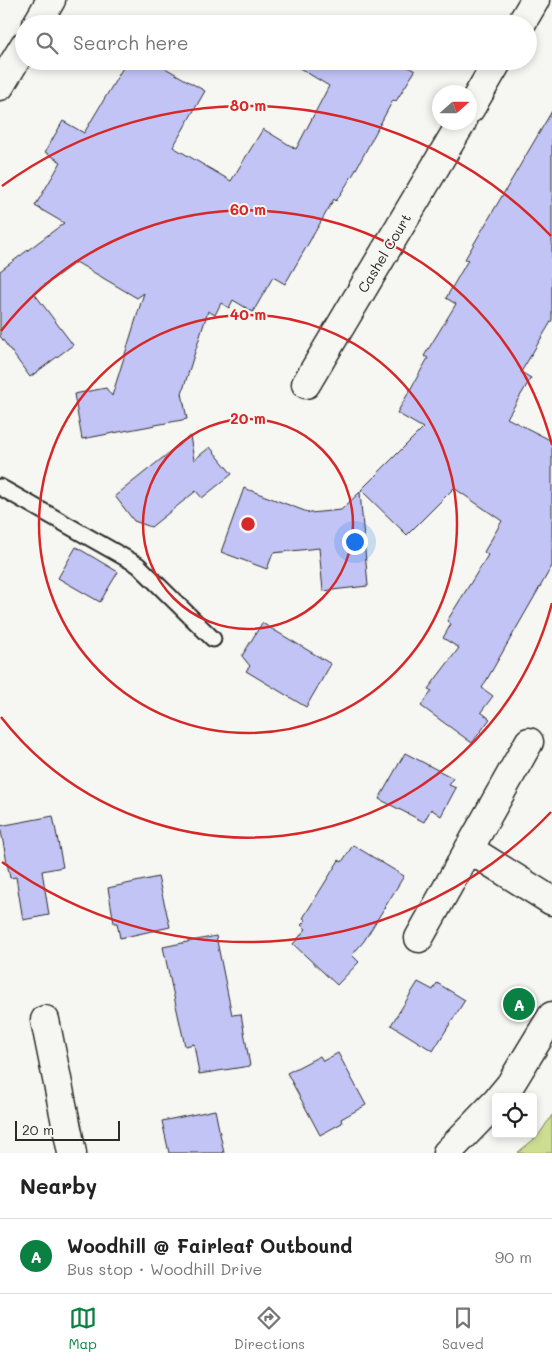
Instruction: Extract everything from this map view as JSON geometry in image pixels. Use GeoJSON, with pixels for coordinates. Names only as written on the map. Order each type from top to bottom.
{"type":"FeatureCollection","features":[{"type":"Feature","properties":{"kind":"street"},"geometry":{"type":"LineString","coordinates":[[42,15],[51,0]]}},
{"type":"Feature","properties":{"kind":"street"},"geometry":{"type":"LineString","coordinates":[[526,15],[535,0]]}},
{"type":"Feature","properties":{"kind":"street"},"geometry":{"type":"LineString","coordinates":[[0,86],[15,61]]}},
{"type":"Feature","properties":{"kind":"street"},"geometry":{"type":"LineString","coordinates":[[477,97],[493,70]]}},
{"type":"Feature","properties":{"kind":"street","name":"Cashel Court"},"geometry":{"type":"LineString","coordinates":[[306,384],[457,130]]}},
{"type":"Feature","properties":{"kind":"street"},"geometry":{"type":"LineString","coordinates":[[419,938],[529,742]]}},
{"type":"Feature","properties":{"kind":"street"},"geometry":{"type":"LineString","coordinates":[[469,849],[552,901]]}},
{"type":"Feature","properties":{"kind":"street"},"geometry":{"type":"LineString","coordinates":[[503,1093],[552,1016]]}},
{"type":"Feature","properties":{"kind":"street"},"geometry":{"type":"LineString","coordinates":[[45,1020],[72,1153]]}},
{"type":"Feature","properties":{"kind":"street"},"geometry":{"type":"LineString","coordinates":[[446,1153],[492,1106]]}},
{"type":"Feature","properties":{"kind":"lane"},"geometry":{"type":"LineString","coordinates":[[0,487],[138,565],[213,639]]}},
{"type":"Feature","properties":{"kind":"green space"},"geometry":{"type":"Polygon","coordinates":[[[552,1115],[552,1153],[517,1153],[537,1138],[552,1115]]]}},
{"type":"Feature","properties":{"kind":"building"},"geometry":{"type":"Polygon","coordinates":[[[122,70],[169,70],[205,91],[173,147],[231,181],[263,129],[296,149],[329,86],[303,70],[415,71],[396,101],[393,100],[354,173],[336,201],[334,199],[285,284],[273,277],[253,312],[233,300],[229,308],[221,303],[215,315],[208,311],[182,393],[187,419],[82,439],[74,394],[106,388],[112,396],[144,293],[137,298],[76,262],[34,293],[73,345],[30,377],[0,336],[0,271],[64,223],[35,206],[61,162],[45,152],[63,121],[84,133],[122,70]]]}},
{"type":"Feature","properties":{"kind":"building"},"geometry":{"type":"Polygon","coordinates":[[[552,111],[552,320],[521,372],[531,378],[507,418],[552,441],[552,566],[482,688],[493,696],[481,712],[490,719],[472,743],[421,706],[432,691],[428,689],[459,648],[443,638],[451,624],[447,621],[488,555],[484,552],[502,521],[454,488],[407,535],[361,490],[423,428],[397,413],[428,358],[424,356],[456,304],[446,298],[468,260],[465,259],[552,111]]]}},
{"type":"Feature","properties":{"kind":"building"},"geometry":{"type":"Polygon","coordinates":[[[190,436],[194,460],[210,447],[232,474],[202,498],[196,491],[151,527],[134,521],[115,496],[190,436]]]}},
{"type":"Feature","properties":{"kind":"building"},"geometry":{"type":"Polygon","coordinates":[[[244,488],[310,513],[341,510],[360,492],[368,586],[323,591],[319,548],[273,553],[267,569],[221,552],[244,488]]]}},
{"type":"Feature","properties":{"kind":"building"},"geometry":{"type":"Polygon","coordinates":[[[76,547],[118,572],[100,602],[58,578],[76,547]]]}},
{"type":"Feature","properties":{"kind":"building"},"geometry":{"type":"Polygon","coordinates":[[[262,623],[331,664],[306,707],[246,671],[250,666],[242,656],[262,623]]]}},
{"type":"Feature","properties":{"kind":"building"},"geometry":{"type":"Polygon","coordinates":[[[405,753],[453,778],[449,785],[456,788],[441,816],[431,809],[424,822],[379,799],[405,753]]]}},
{"type":"Feature","properties":{"kind":"building"},"geometry":{"type":"Polygon","coordinates":[[[53,816],[63,867],[42,871],[49,915],[23,920],[16,877],[10,878],[0,826],[53,816]]]}},
{"type":"Feature","properties":{"kind":"building"},"geometry":{"type":"Polygon","coordinates":[[[353,845],[404,876],[364,941],[352,955],[359,962],[337,985],[293,944],[306,929],[301,925],[306,920],[303,918],[339,860],[342,862],[353,845]]]}},
{"type":"Feature","properties":{"kind":"building"},"geometry":{"type":"Polygon","coordinates":[[[158,877],[170,927],[120,938],[117,923],[114,923],[108,888],[158,877]]]}},
{"type":"Feature","properties":{"kind":"building"},"geometry":{"type":"Polygon","coordinates":[[[216,936],[232,1015],[241,1014],[250,1066],[199,1074],[194,1044],[185,1046],[163,947],[216,936]]]}},
{"type":"Feature","properties":{"kind":"building"},"geometry":{"type":"Polygon","coordinates":[[[418,982],[433,990],[437,983],[465,1000],[433,1051],[391,1025],[418,982]]]}},
{"type":"Feature","properties":{"kind":"building"},"geometry":{"type":"Polygon","coordinates":[[[338,1053],[366,1105],[341,1119],[342,1123],[320,1135],[287,1073],[320,1056],[323,1061],[338,1053]]]}},
{"type":"Feature","properties":{"kind":"building"},"geometry":{"type":"Polygon","coordinates":[[[215,1110],[224,1153],[169,1153],[162,1121],[215,1110]]]}},
{"type":"Feature","properties":{"kind":"place","name":"Woodhill @ Fairleaf Outbound"},"geometry":{"type":"Point","coordinates":[519,1004]}}]}
